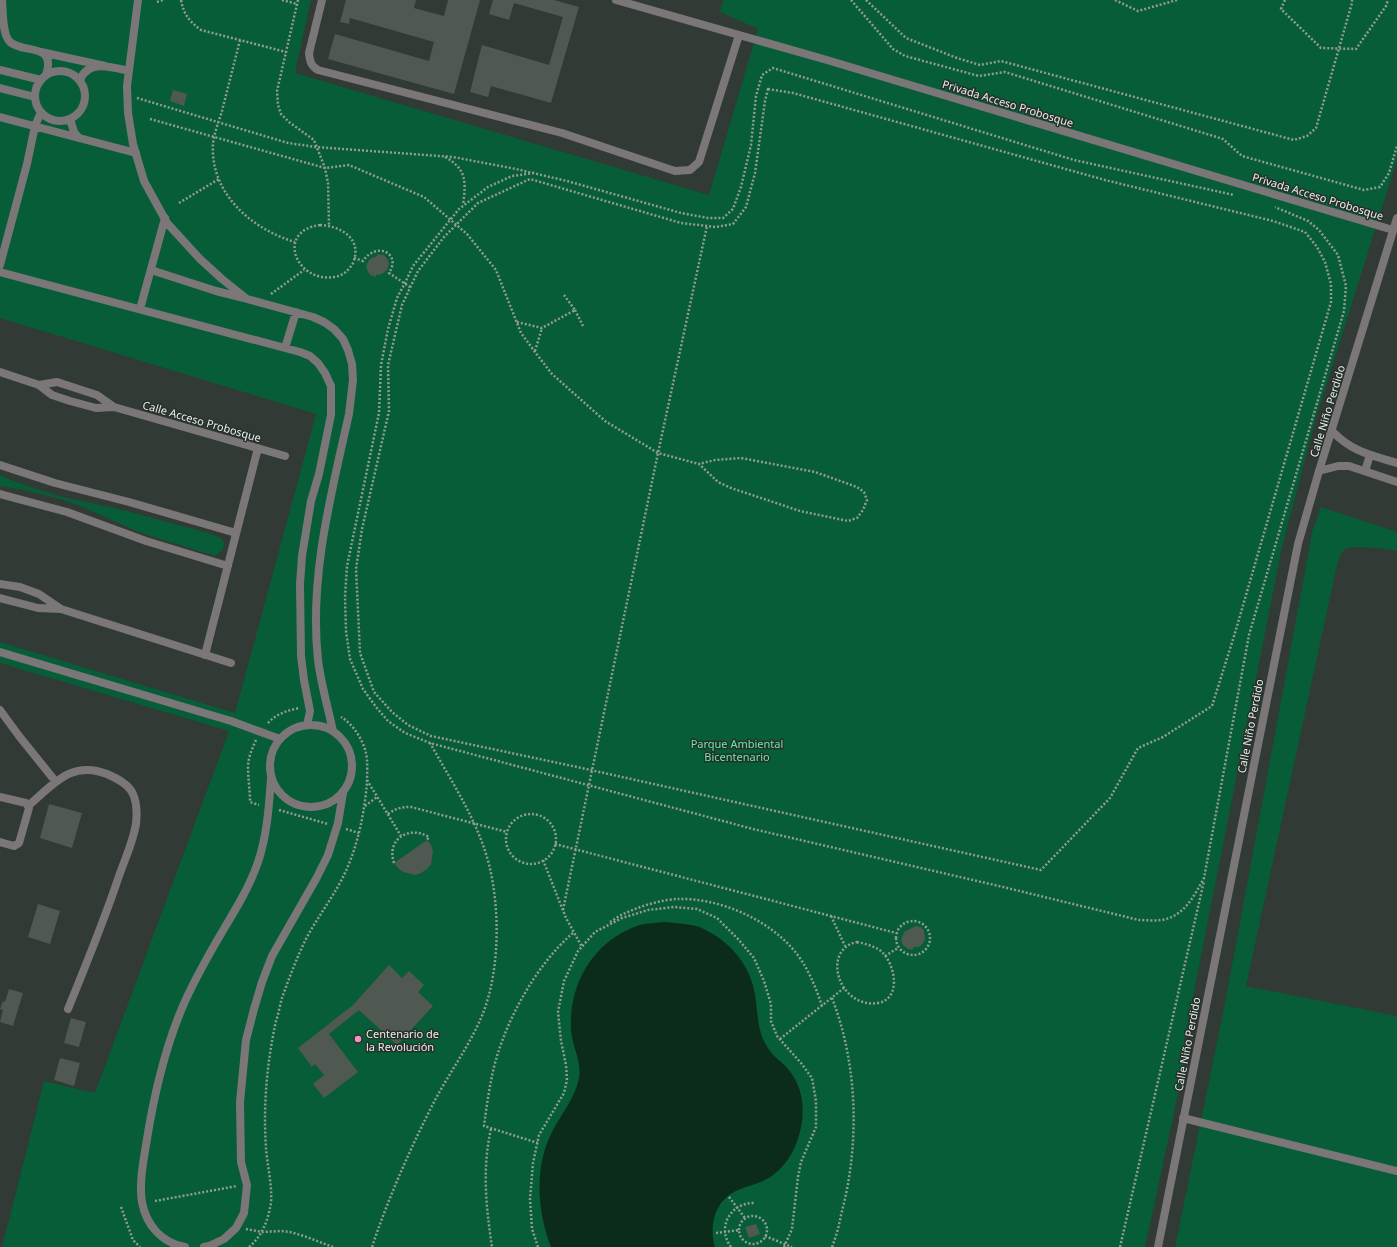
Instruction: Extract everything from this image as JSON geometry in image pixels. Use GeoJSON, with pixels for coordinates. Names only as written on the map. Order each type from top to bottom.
{"type":"FeatureCollection","features":[{"type":"Feature","properties":{"kind":"street"},"geometry":{"type":"LineString","coordinates":[[2,0],[5,33],[7,38],[13,44],[40,52],[129,71]]}},
{"type":"Feature","properties":{"kind":"street"},"geometry":{"type":"LineString","coordinates":[[138,0],[127,96],[128,113],[136,153],[144,180],[168,223],[200,259],[247,299]]}},
{"type":"Feature","properties":{"kind":"street"},"geometry":{"type":"LineString","coordinates":[[322,0],[309,53],[310,62],[313,67],[318,70],[562,133],[675,171],[690,170],[699,162],[739,35]]}},
{"type":"Feature","properties":{"kind":"street","name":"Privada Acceso Probosque"},"geometry":{"type":"LineString","coordinates":[[616,0],[827,60],[1393,230]]}},
{"type":"Feature","properties":{"kind":"street"},"geometry":{"type":"LineString","coordinates":[[0,70],[44,78],[54,71],[62,70],[71,73],[83,84],[86,93],[82,109],[77,115],[70,119],[62,121],[54,120],[41,112],[37,105],[36,89],[44,78],[49,67],[46,58],[40,52]]}},
{"type":"Feature","properties":{"kind":"street"},"geometry":{"type":"LineString","coordinates":[[80,80],[85,71],[91,68],[105,66]]}},
{"type":"Feature","properties":{"kind":"street"},"geometry":{"type":"LineString","coordinates":[[0,88],[36,97]]}},
{"type":"Feature","properties":{"kind":"street"},"geometry":{"type":"LineString","coordinates":[[0,265],[27,164],[35,126],[41,112]]}},
{"type":"Feature","properties":{"kind":"street"},"geometry":{"type":"LineString","coordinates":[[0,117],[136,153]]}},
{"type":"Feature","properties":{"kind":"street"},"geometry":{"type":"LineString","coordinates":[[70,119],[74,132],[79,138]]}},
{"type":"Feature","properties":{"kind":"street"},"geometry":{"type":"LineString","coordinates":[[140,309],[165,218]]}},
{"type":"Feature","properties":{"kind":"street","name":"Calle Niño Perdido"},"geometry":{"type":"LineString","coordinates":[[1158,1247],[1298,544],[1397,218]]}},
{"type":"Feature","properties":{"kind":"street"},"geometry":{"type":"LineString","coordinates":[[151,270],[216,291],[313,317],[334,329],[343,339],[348,350],[352,364],[353,380],[349,414],[327,511],[316,600],[318,660],[333,731]]}},
{"type":"Feature","properties":{"kind":"street"},"geometry":{"type":"LineString","coordinates":[[0,272],[285,348],[310,356],[318,363],[325,373],[331,386],[331,415],[310,508],[303,549],[300,584],[301,656],[304,680],[310,706],[307,725]]}},
{"type":"Feature","properties":{"kind":"street"},"geometry":{"type":"LineString","coordinates":[[285,348],[296,312]]}},
{"type":"Feature","properties":{"kind":"street","name":"Calle Acceso Probosque"},"geometry":{"type":"LineString","coordinates":[[0,372],[40,385],[52,395],[70,401],[96,408],[114,407],[285,456]]}},
{"type":"Feature","properties":{"kind":"street","name":"Calle Acceso Probosque"},"geometry":{"type":"LineString","coordinates":[[40,385],[58,382],[97,395],[114,407]]}},
{"type":"Feature","properties":{"kind":"street"},"geometry":{"type":"LineString","coordinates":[[1332,431],[1342,441],[1354,449],[1397,463]]}},
{"type":"Feature","properties":{"kind":"street"},"geometry":{"type":"LineString","coordinates":[[205,655],[258,448]]}},
{"type":"Feature","properties":{"kind":"street"},"geometry":{"type":"LineString","coordinates":[[1365,471],[1370,454]]}},
{"type":"Feature","properties":{"kind":"street"},"geometry":{"type":"LineString","coordinates":[[0,465],[55,483],[129,502],[236,533]]}},
{"type":"Feature","properties":{"kind":"street"},"geometry":{"type":"LineString","coordinates":[[1319,471],[1338,466],[1349,466],[1397,482]]}},
{"type":"Feature","properties":{"kind":"street"},"geometry":{"type":"LineString","coordinates":[[0,494],[67,512],[146,541],[228,566]]}},
{"type":"Feature","properties":{"kind":"street"},"geometry":{"type":"LineString","coordinates":[[0,584],[20,587],[40,594],[61,609]]}},
{"type":"Feature","properties":{"kind":"street"},"geometry":{"type":"LineString","coordinates":[[0,598],[38,608],[61,609],[231,663]]}},
{"type":"Feature","properties":{"kind":"street"},"geometry":{"type":"LineString","coordinates":[[0,652],[223,719],[280,739]]}},
{"type":"Feature","properties":{"kind":"street"},"geometry":{"type":"LineString","coordinates":[[0,710],[56,782]]}},
{"type":"Feature","properties":{"kind":"street"},"geometry":{"type":"LineString","coordinates":[[185,1247],[176,1245],[161,1237],[150,1224],[142,1203],[141,1192],[143,1163],[158,1082],[180,1012],[212,950],[249,885],[257,864],[263,843],[268,808],[271,778],[269,764],[272,751],[280,739],[292,730],[307,725],[325,727],[333,731],[343,741],[350,753],[352,767],[350,781],[343,793],[337,827],[328,854],[316,879],[272,956],[262,982],[246,1040],[240,1102],[241,1162],[247,1184],[244,1213],[236,1228],[224,1239],[204,1247]]}},
{"type":"Feature","properties":{"kind":"street"},"geometry":{"type":"LineString","coordinates":[[0,842],[14,846],[19,843],[29,808],[28,806],[65,775],[78,770],[87,769],[99,771],[118,780],[132,792],[136,811],[136,824],[108,910],[68,1010]]}},
{"type":"Feature","properties":{"kind":"street"},"geometry":{"type":"LineString","coordinates":[[271,778],[276,790],[285,799],[296,805],[309,808],[321,806],[333,801],[343,793]]}},
{"type":"Feature","properties":{"kind":"street"},"geometry":{"type":"LineString","coordinates":[[0,797],[26,803],[28,806]]}},
{"type":"Feature","properties":{"kind":"street"},"geometry":{"type":"LineString","coordinates":[[1183,1118],[1397,1171]]}},
{"type":"Feature","properties":{"kind":"path"},"geometry":{"type":"LineString","coordinates":[[157,2],[163,0]]}},
{"type":"Feature","properties":{"kind":"path"},"geometry":{"type":"LineString","coordinates":[[181,0],[184,13],[191,23],[201,30],[286,52]]}},
{"type":"Feature","properties":{"kind":"path"},"geometry":{"type":"LineString","coordinates":[[183,8],[184,0]]}},
{"type":"Feature","properties":{"kind":"path"},"geometry":{"type":"LineString","coordinates":[[282,0],[297,2],[277,91],[278,105],[281,114],[289,122],[314,140],[325,168],[328,183],[329,225]]}},
{"type":"Feature","properties":{"kind":"path"},"geometry":{"type":"LineString","coordinates":[[851,0],[893,49],[905,56],[979,76],[1005,72],[1223,139],[1242,156],[1364,190],[1380,187],[1389,173],[1397,146]]}},
{"type":"Feature","properties":{"kind":"path"},"geometry":{"type":"LineString","coordinates":[[866,0],[906,38],[957,58],[980,65],[1001,61],[1294,140],[1307,136],[1316,128],[1352,0]]}},
{"type":"Feature","properties":{"kind":"path"},"geometry":{"type":"LineString","coordinates":[[1115,0],[1138,11],[1177,0]]}},
{"type":"Feature","properties":{"kind":"path"},"geometry":{"type":"LineString","coordinates":[[1285,0],[1282,9],[1321,48],[1356,48],[1386,6],[1388,0]]}},
{"type":"Feature","properties":{"kind":"path"},"geometry":{"type":"LineString","coordinates":[[240,40],[213,143],[214,164],[221,185],[229,199],[239,211],[267,230],[295,242]]}},
{"type":"Feature","properties":{"kind":"path"},"geometry":{"type":"LineString","coordinates":[[127,96],[278,140],[316,147],[453,157],[534,173],[681,213],[708,218],[723,218],[733,209],[741,188],[751,145],[756,96],[762,75],[773,68],[1074,160],[1234,195]]}},
{"type":"Feature","properties":{"kind":"path"},"geometry":{"type":"LineString","coordinates":[[768,89],[793,93],[1105,180],[1273,221],[1305,232],[1317,247],[1325,262],[1331,284],[1331,302],[1235,633],[1212,706],[1164,737],[1138,748],[1110,798],[1041,870],[592,770],[431,736],[408,725],[392,712],[374,692],[360,653],[356,569],[362,529],[389,411],[388,365],[402,305],[418,271],[444,237],[456,225],[478,203],[530,178],[681,223],[716,227],[733,224],[746,207],[755,173],[768,89]]}},
{"type":"Feature","properties":{"kind":"path"},"geometry":{"type":"LineString","coordinates":[[150,119],[325,168],[348,165],[424,197],[467,234],[496,270],[521,332],[552,374],[605,421],[658,453],[699,464],[718,482],[730,488],[800,511],[848,521],[857,518],[863,510],[867,500],[864,492],[857,486],[815,472],[741,458],[715,460],[699,464]]}},
{"type":"Feature","properties":{"kind":"path"},"geometry":{"type":"LineString","coordinates":[[444,156],[453,162],[463,173],[465,184],[463,206]]}},
{"type":"Feature","properties":{"kind":"path"},"geometry":{"type":"LineString","coordinates":[[534,173],[512,176],[488,187],[459,209],[413,266],[397,298],[388,330],[381,365],[379,413],[347,566],[345,597],[346,631],[350,659],[364,689],[388,721],[405,733],[430,743],[753,829],[1139,920],[1162,920],[1181,913],[1194,897],[1204,878]]}},
{"type":"Feature","properties":{"kind":"path"},"geometry":{"type":"LineString","coordinates":[[179,203],[220,179]]}},
{"type":"Feature","properties":{"kind":"path"},"geometry":{"type":"LineString","coordinates":[[1120,1247],[1204,878],[1249,635],[1344,311],[1346,286],[1338,255],[1319,230],[1308,220],[1272,206]]}},
{"type":"Feature","properties":{"kind":"path"},"geometry":{"type":"LineString","coordinates":[[329,225],[340,228],[348,234],[353,241],[356,250],[351,267],[345,273],[335,277],[326,277],[313,275],[304,270],[294,253],[295,242],[299,233],[306,228],[329,225]]}},
{"type":"Feature","properties":{"kind":"path"},"geometry":{"type":"LineString","coordinates":[[563,910],[707,226]]}},
{"type":"Feature","properties":{"kind":"path"},"geometry":{"type":"LineString","coordinates":[[354,258],[364,261],[368,255],[374,251],[380,250],[387,252],[391,256],[393,264],[389,273],[410,287]]}},
{"type":"Feature","properties":{"kind":"path"},"geometry":{"type":"LineString","coordinates":[[260,302],[304,270]]}},
{"type":"Feature","properties":{"kind":"path"},"geometry":{"type":"LineString","coordinates":[[564,295],[584,326]]}},
{"type":"Feature","properties":{"kind":"path"},"geometry":{"type":"LineString","coordinates":[[517,322],[542,328],[575,310]]}},
{"type":"Feature","properties":{"kind":"path"},"geometry":{"type":"LineString","coordinates":[[535,352],[542,328]]}},
{"type":"Feature","properties":{"kind":"path"},"geometry":{"type":"LineString","coordinates":[[310,706],[288,710],[271,719],[260,732],[250,753],[248,766],[250,802],[359,833]]}},
{"type":"Feature","properties":{"kind":"path"},"geometry":{"type":"LineString","coordinates":[[249,1247],[262,1232],[271,1206],[266,1147],[267,1068],[282,997],[306,939],[342,879],[353,854],[365,806],[367,780],[366,753],[359,734],[346,719],[328,710]]}},
{"type":"Feature","properties":{"kind":"path"},"geometry":{"type":"LineString","coordinates":[[372,1247],[382,1216],[418,1135],[436,1098],[460,1058],[481,1018],[488,995],[495,962],[496,902],[484,846],[465,803],[430,743]]}},
{"type":"Feature","properties":{"kind":"path"},"geometry":{"type":"LineString","coordinates":[[367,780],[401,836]]}},
{"type":"Feature","properties":{"kind":"path"},"geometry":{"type":"LineString","coordinates":[[365,806],[377,797]]}},
{"type":"Feature","properties":{"kind":"path"},"geometry":{"type":"LineString","coordinates":[[388,814],[395,809],[411,807],[507,832]]}},
{"type":"Feature","properties":{"kind":"path"},"geometry":{"type":"LineString","coordinates":[[528,814],[540,816],[547,820],[552,827],[555,835],[555,844],[552,851],[544,860],[533,864],[525,863],[511,855],[507,848],[507,832],[510,825],[516,818],[528,814]]}},
{"type":"Feature","properties":{"kind":"path"},"geometry":{"type":"LineString","coordinates":[[394,863],[392,852],[401,836],[415,832],[423,833],[429,838],[426,840]]}},
{"type":"Feature","properties":{"kind":"path"},"geometry":{"type":"LineString","coordinates":[[555,844],[896,933]]}},
{"type":"Feature","properties":{"kind":"path"},"geometry":{"type":"LineString","coordinates":[[544,860],[563,910],[582,947]]}},
{"type":"Feature","properties":{"kind":"path"},"geometry":{"type":"LineString","coordinates":[[538,1247],[532,1230],[530,1199],[533,1163],[539,1134],[564,1093],[567,1080],[558,1012],[564,981],[578,951],[595,932],[626,913],[653,903],[678,899],[706,901],[729,907],[747,915],[771,929],[791,947],[805,967],[816,989],[822,1006]]}},
{"type":"Feature","properties":{"kind":"path"},"geometry":{"type":"LineString","coordinates":[[595,932],[622,918],[648,910],[674,907],[697,909],[717,918],[754,958],[764,981],[771,1004],[771,1022],[777,1036],[812,1078],[816,1101],[816,1127],[801,1162],[796,1190],[792,1229],[785,1246]]}},
{"type":"Feature","properties":{"kind":"path"},"geometry":{"type":"LineString","coordinates":[[831,916],[845,946]]}},
{"type":"Feature","properties":{"kind":"path"},"geometry":{"type":"LineString","coordinates":[[915,920],[926,926],[930,936],[928,947],[919,954],[908,955],[903,953],[898,948],[895,938],[896,933],[903,923],[915,920]]}},
{"type":"Feature","properties":{"kind":"path"},"geometry":{"type":"LineString","coordinates":[[538,1143],[484,1126],[491,1080],[500,1048],[511,1019],[545,963],[562,942],[574,932]]}},
{"type":"Feature","properties":{"kind":"path"},"geometry":{"type":"LineString","coordinates":[[857,942],[875,948],[885,956],[892,968],[894,987],[890,996],[884,1001],[870,1003],[854,998],[839,981],[837,966],[845,946],[849,943],[857,942]]}},
{"type":"Feature","properties":{"kind":"path"},"geometry":{"type":"LineString","coordinates":[[885,956],[898,948]]}},
{"type":"Feature","properties":{"kind":"path"},"geometry":{"type":"LineString","coordinates":[[780,1039],[844,988]]}},
{"type":"Feature","properties":{"kind":"path"},"geometry":{"type":"LineString","coordinates":[[832,998],[844,1037],[852,1075],[853,1121],[852,1157],[849,1179],[845,1201],[832,1247]]}},
{"type":"Feature","properties":{"kind":"path"},"geometry":{"type":"LineString","coordinates":[[491,1128],[487,1145],[485,1180],[492,1247]]}},
{"type":"Feature","properties":{"kind":"path"},"geometry":{"type":"LineString","coordinates":[[155,1201],[239,1186]]}},
{"type":"Feature","properties":{"kind":"path"},"geometry":{"type":"LineString","coordinates":[[729,1197],[746,1218]]}},
{"type":"Feature","properties":{"kind":"path"},"geometry":{"type":"LineString","coordinates":[[731,1247],[728,1243],[725,1232],[727,1220],[732,1212],[737,1208],[748,1203],[755,1203]]}},
{"type":"Feature","properties":{"kind":"path"},"geometry":{"type":"LineString","coordinates":[[120,1207],[133,1240],[140,1247]]}},
{"type":"Feature","properties":{"kind":"path"},"geometry":{"type":"LineString","coordinates":[[754,1216],[762,1220],[766,1228],[765,1236],[758,1243],[749,1244],[741,1238],[739,1230],[740,1225],[746,1218],[754,1216]]}},
{"type":"Feature","properties":{"kind":"path"},"geometry":{"type":"LineString","coordinates":[[236,1228],[262,1232],[290,1232],[334,1247]]}},
{"type":"Feature","properties":{"kind":"path"},"geometry":{"type":"LineString","coordinates":[[716,1234],[739,1230]]}},
{"type":"Feature","properties":{"kind":"path"},"geometry":{"type":"LineString","coordinates":[[765,1236],[785,1246],[792,1247]]}},
{"type":"Feature","properties":{"kind":"green space","name":"Parque Ambiental Bicentenario"},"geometry":{"type":"Polygon","coordinates":[[[0,0],[311,0],[295,73],[709,195],[758,29],[720,12],[723,0],[1397,0],[1397,160],[1316,418],[1282,547],[1184,1042],[1189,1043],[1145,1247],[2,1247],[44,1081],[95,1093],[229,731],[0,663],[0,642],[235,713],[316,414],[0,318],[0,0]]]}},
{"type":"Feature","properties":{"kind":"green space"},"geometry":{"type":"Polygon","coordinates":[[[0,475],[13,481],[59,496],[127,511],[208,533],[221,538],[224,543],[223,550],[215,556],[138,532],[64,500],[24,490],[0,486],[0,475]]]}},
{"type":"Feature","properties":{"kind":"green space"},"geometry":{"type":"Polygon","coordinates":[[[1321,507],[1397,532],[1397,551],[1356,547],[1344,550],[1339,558],[1246,986],[1397,1016],[1397,1247],[1175,1247],[1226,998],[1312,532],[1321,507]]]}},
{"type":"Feature","properties":{"kind":"shaded area"},"geometry":{"type":"Polygon","coordinates":[[[664,922],[696,926],[711,933],[734,951],[745,967],[753,985],[759,1027],[763,1039],[768,1049],[794,1077],[801,1095],[803,1115],[802,1125],[796,1144],[787,1161],[777,1172],[769,1178],[734,1192],[722,1202],[713,1223],[713,1239],[715,1247],[551,1247],[546,1233],[540,1204],[540,1174],[546,1146],[552,1132],[571,1100],[579,1078],[580,1071],[571,1034],[571,1028],[575,994],[580,978],[598,951],[610,940],[640,925],[664,922]]]}},
{"type":"Feature","properties":{"kind":"building"},"geometry":{"type":"Polygon","coordinates":[[[346,0],[416,0],[414,8],[444,16],[448,0],[480,0],[454,94],[328,59],[335,34],[429,61],[434,42],[350,18],[349,24],[340,22],[346,0]]]}},
{"type":"Feature","properties":{"kind":"building"},"geometry":{"type":"Polygon","coordinates":[[[493,0],[554,0],[579,7],[551,103],[491,86],[488,97],[470,92],[482,45],[549,65],[563,17],[514,3],[509,20],[489,14],[493,0]]]}},
{"type":"Feature","properties":{"kind":"building"},"geometry":{"type":"Polygon","coordinates":[[[173,90],[187,94],[184,106],[170,101],[173,90]]]}},
{"type":"Feature","properties":{"kind":"building"},"geometry":{"type":"Polygon","coordinates":[[[377,254],[384,255],[389,264],[387,270],[382,274],[376,275],[376,277],[370,275],[366,266],[369,260],[377,256],[377,254]]]}},
{"type":"Feature","properties":{"kind":"building"},"geometry":{"type":"Polygon","coordinates":[[[49,804],[82,813],[72,848],[40,838],[49,804]]]}},
{"type":"Feature","properties":{"kind":"building"},"geometry":{"type":"Polygon","coordinates":[[[427,840],[433,851],[431,864],[427,869],[415,875],[403,872],[398,868],[394,863],[427,840]]]}},
{"type":"Feature","properties":{"kind":"building"},"geometry":{"type":"Polygon","coordinates":[[[38,904],[60,911],[50,944],[28,937],[38,904]]]}},
{"type":"Feature","properties":{"kind":"building"},"geometry":{"type":"Polygon","coordinates":[[[916,926],[921,927],[924,931],[925,940],[919,947],[913,947],[913,950],[908,949],[903,945],[901,940],[904,932],[916,926]]]}},
{"type":"Feature","properties":{"kind":"building"},"geometry":{"type":"Polygon","coordinates":[[[389,965],[402,978],[409,971],[424,985],[418,992],[433,1006],[397,1045],[359,1010],[329,1034],[358,1072],[324,1098],[313,1084],[324,1075],[315,1064],[312,1067],[298,1048],[353,1005],[389,965]]]}},
{"type":"Feature","properties":{"kind":"building"},"geometry":{"type":"Polygon","coordinates":[[[9,989],[23,993],[13,1026],[0,1022],[3,1010],[0,1009],[3,1001],[5,1002],[9,989]]]}},
{"type":"Feature","properties":{"kind":"building"},"geometry":{"type":"Polygon","coordinates":[[[71,1018],[86,1022],[79,1047],[64,1043],[71,1018]]]}},
{"type":"Feature","properties":{"kind":"building"},"geometry":{"type":"Polygon","coordinates":[[[60,1058],[80,1063],[74,1086],[54,1080],[60,1058]]]}},
{"type":"Feature","properties":{"kind":"building"},"geometry":{"type":"Polygon","coordinates":[[[756,1224],[760,1234],[749,1238],[745,1227],[756,1224]]]}},
{"type":"Feature","properties":{"kind":"place","name":"Centenario de la Revolución"},"geometry":{"type":"Point","coordinates":[358,1039]}}]}
